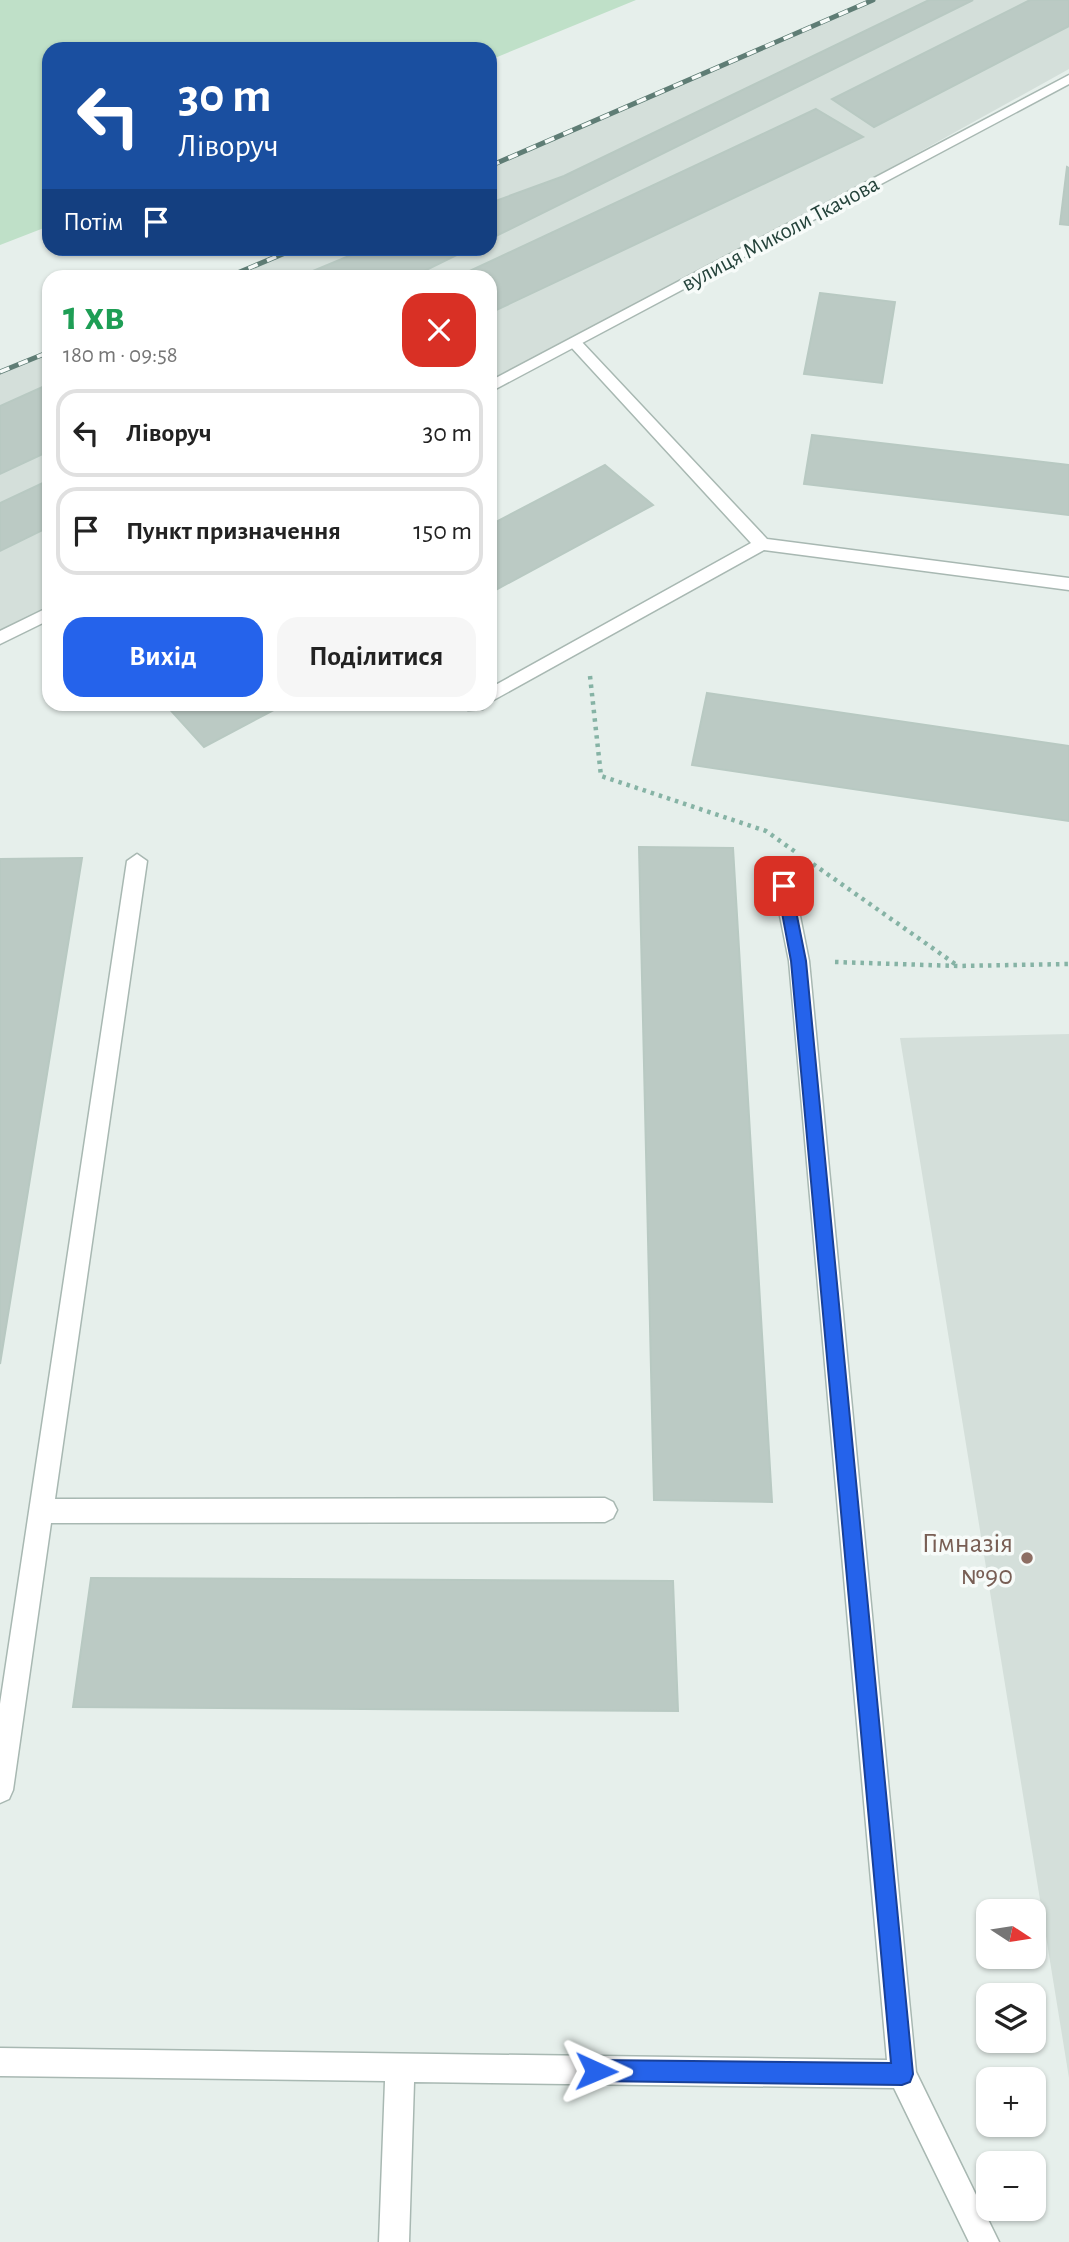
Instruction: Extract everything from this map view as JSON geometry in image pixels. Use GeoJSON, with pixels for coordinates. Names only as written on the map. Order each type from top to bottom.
{"type":"FeatureCollection","features":[{"type":"Feature","properties":{"kind":"street","name":"вулиця Миколи Ткачова"},"geometry":{"type":"LineString","coordinates":[[497,383],[1069,79]]}},
{"type":"Feature","properties":{"kind":"street"},"geometry":{"type":"LineString","coordinates":[[575,343],[762,544]]}},
{"type":"Feature","properties":{"kind":"street"},"geometry":{"type":"LineString","coordinates":[[497,692],[762,544],[1069,584]]}},
{"type":"Feature","properties":{"kind":"street"},"geometry":{"type":"LineString","coordinates":[[0,638],[42,617]]}},
{"type":"Feature","properties":{"kind":"street"},"geometry":{"type":"LineString","coordinates":[[0,1790],[137,860]]}},
{"type":"Feature","properties":{"kind":"street"},"geometry":{"type":"LineString","coordinates":[[784,886],[799,961],[902,2074],[984,2242]]}},
{"type":"Feature","properties":{"kind":"street"},"geometry":{"type":"LineString","coordinates":[[41,1511],[605,1510]]}},
{"type":"Feature","properties":{"kind":"street"},"geometry":{"type":"LineString","coordinates":[[0,2062],[902,2074]]}},
{"type":"Feature","properties":{"kind":"street"},"geometry":{"type":"LineString","coordinates":[[394,2242],[400,2068]]}},
{"type":"Feature","properties":{"kind":"path"},"geometry":{"type":"LineString","coordinates":[[586,640],[601,776],[766,831],[800,855]]}},
{"type":"Feature","properties":{"kind":"path"},"geometry":{"type":"LineString","coordinates":[[811,863],[958,966]]}},
{"type":"Feature","properties":{"kind":"path"},"geometry":{"type":"LineString","coordinates":[[799,961],[958,966],[1069,964]]}},
{"type":"Feature","properties":{"kind":"shaded area"},"geometry":{"type":"Polygon","coordinates":[[[872,0],[1069,0],[1069,69],[575,343],[497,383],[497,270],[241,270],[275,256],[497,256],[497,161],[872,0]]]}},
{"type":"Feature","properties":{"kind":"shaded area"},"geometry":{"type":"Polygon","coordinates":[[[42,355],[42,617],[0,638],[0,372],[42,355]]]}},
{"type":"Feature","properties":{"kind":"shaded area","name":"Гімназія №90"},"geometry":{"type":"Polygon","coordinates":[[[1069,1034],[1069,2078],[1046,1936],[1046,1899],[1040,1899],[900,1038],[1069,1034]]]}},
{"type":"Feature","properties":{"kind":"green space"},"geometry":{"type":"Polygon","coordinates":[[[0,0],[636,0],[497,57],[497,42],[42,42],[42,229],[0,245],[0,0]]]}},
{"type":"Feature","properties":{"kind":"building"},"geometry":{"type":"Polygon","coordinates":[[[929,0],[973,0],[497,236],[497,200],[564,176],[929,0]]]}},
{"type":"Feature","properties":{"kind":"building"},"geometry":{"type":"Polygon","coordinates":[[[1030,0],[1069,0],[1069,26],[874,127],[832,99],[1030,0]]]}},
{"type":"Feature","properties":{"kind":"building"},"geometry":{"type":"Polygon","coordinates":[[[816,109],[863,137],[497,310],[497,270],[472,270],[816,109]]]}},
{"type":"Feature","properties":{"kind":"building"},"geometry":{"type":"Polygon","coordinates":[[[1067,167],[1069,168],[1069,225],[1060,224],[1067,167]]]}},
{"type":"Feature","properties":{"kind":"building"},"geometry":{"type":"Polygon","coordinates":[[[349,256],[455,256],[426,270],[315,270],[349,256]]]}},
{"type":"Feature","properties":{"kind":"building"},"geometry":{"type":"Polygon","coordinates":[[[820,293],[895,302],[882,383],[804,374],[820,293]]]}},
{"type":"Feature","properties":{"kind":"building"},"geometry":{"type":"Polygon","coordinates":[[[42,387],[42,454],[0,474],[0,406],[42,387]]]}},
{"type":"Feature","properties":{"kind":"building"},"geometry":{"type":"Polygon","coordinates":[[[812,435],[1069,465],[1069,515],[804,484],[812,435]]]}},
{"type":"Feature","properties":{"kind":"building"},"geometry":{"type":"Polygon","coordinates":[[[605,465],[653,505],[497,589],[497,521],[605,465]]]}},
{"type":"Feature","properties":{"kind":"building"},"geometry":{"type":"Polygon","coordinates":[[[42,483],[42,530],[0,551],[0,503],[42,483]]]}},
{"type":"Feature","properties":{"kind":"building"},"geometry":{"type":"Polygon","coordinates":[[[707,693],[1069,746],[1069,821],[692,765],[707,693]]]}},
{"type":"Feature","properties":{"kind":"building"},"geometry":{"type":"Polygon","coordinates":[[[171,711],[272,711],[204,747],[171,711]]]}},
{"type":"Feature","properties":{"kind":"building"},"geometry":{"type":"Polygon","coordinates":[[[639,847],[733,848],[772,1502],[654,1500],[639,847]]]}},
{"type":"Feature","properties":{"kind":"building"},"geometry":{"type":"Polygon","coordinates":[[[82,858],[0,1364],[0,859],[82,858]]]}},
{"type":"Feature","properties":{"kind":"building"},"geometry":{"type":"Polygon","coordinates":[[[91,1578],[673,1581],[678,1711],[73,1707],[91,1578]]]}},
{"type":"Feature","properties":{"kind":"railway"},"geometry":{"type":"LineString","coordinates":[[497,163],[873,0]]}},
{"type":"Feature","properties":{"kind":"railway"},"geometry":{"type":"LineString","coordinates":[[244,270],[278,256]]}},
{"type":"Feature","properties":{"kind":"railway"},"geometry":{"type":"LineString","coordinates":[[0,372],[42,355]]}},
{"type":"Feature","properties":{"kind":"place","name":"Гімназія №90"},"geometry":{"type":"Point","coordinates":[1027,1558]}},
{"type":"Feature","properties":{"kind":"route"},"geometry":{"type":"LineString","coordinates":[[596,2071],[902,2074],[799,961],[784,886]]}}]}
